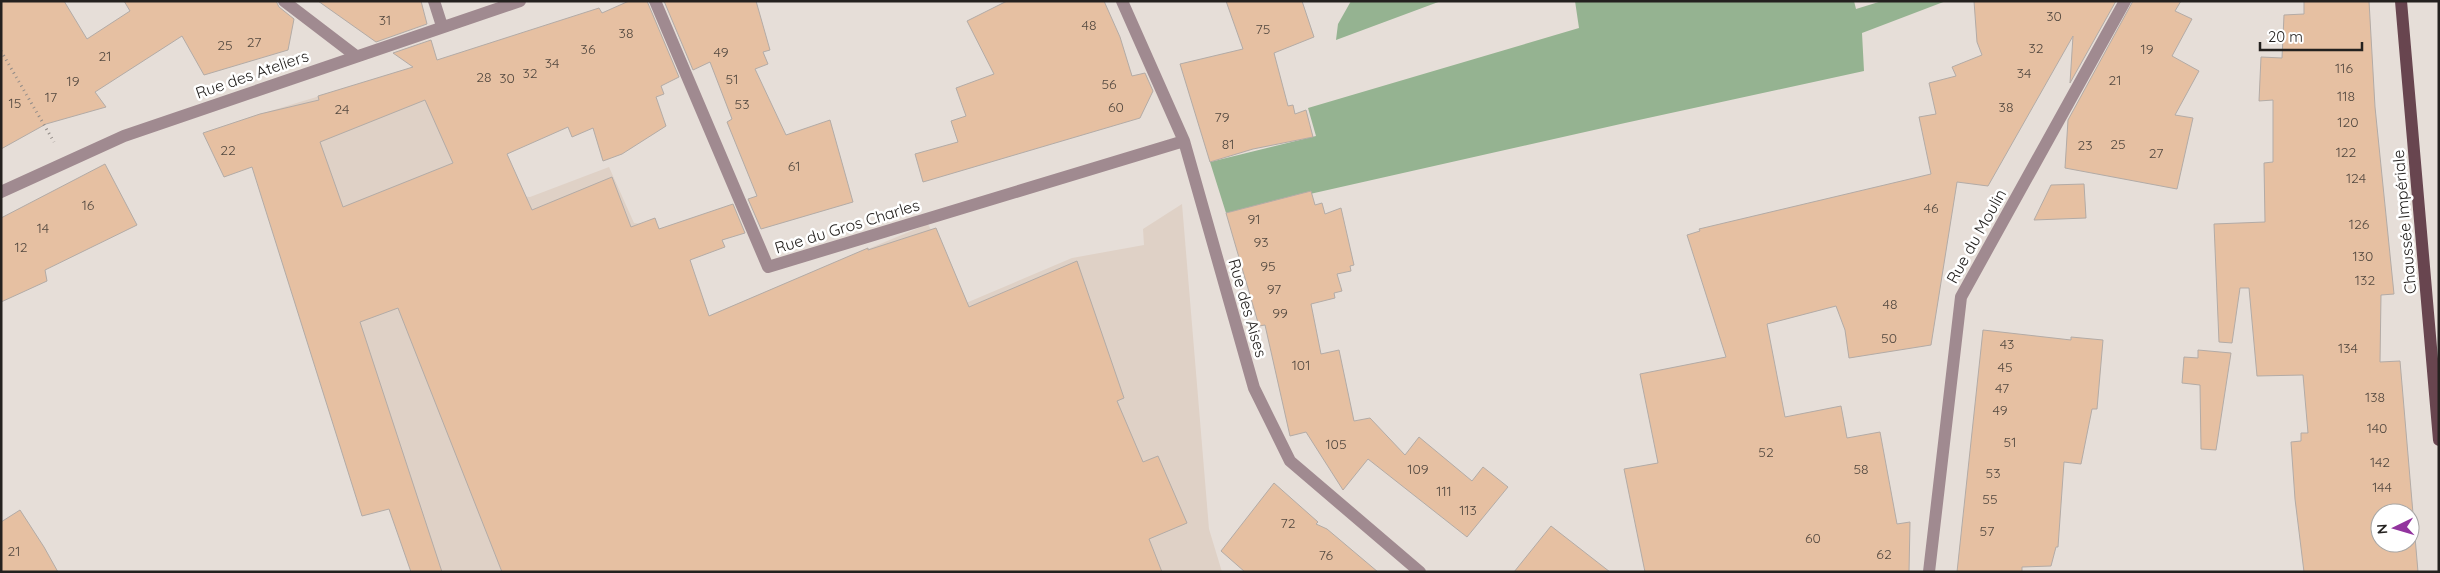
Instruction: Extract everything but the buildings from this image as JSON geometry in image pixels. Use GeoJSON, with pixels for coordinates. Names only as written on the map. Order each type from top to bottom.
{"type":"FeatureCollection","features":[{"type":"Feature","properties":{"kind":"main road","name":"Chaussée Impériale"},"geometry":{"type":"LineString","coordinates":[[2401,1],[2439,440]]}},
{"type":"Feature","properties":{"kind":"street"},"geometry":{"type":"LineString","coordinates":[[284,1],[356,56]]}},
{"type":"Feature","properties":{"kind":"street"},"geometry":{"type":"LineString","coordinates":[[434,1],[442,26]]}},
{"type":"Feature","properties":{"kind":"street","name":"Rue des Ateliers"},"geometry":{"type":"LineString","coordinates":[[1,192],[124,136],[442,26],[520,1]]}},
{"type":"Feature","properties":{"kind":"street","name":"Rue du Gros Charles"},"geometry":{"type":"LineString","coordinates":[[655,1],[768,267],[1184,141]]}},
{"type":"Feature","properties":{"kind":"street","name":"Rue des Aises"},"geometry":{"type":"LineString","coordinates":[[1122,1],[1184,141],[1254,388],[1290,461],[1420,572]]}},
{"type":"Feature","properties":{"kind":"street","name":"Rue du Moulin"},"geometry":{"type":"LineString","coordinates":[[1929,572],[1961,297],[2125,1]]}},
{"type":"Feature","properties":{"kind":"path"},"geometry":{"type":"LineString","coordinates":[[1,51],[66,162]]}},
{"type":"Feature","properties":{"kind":"shaded area"},"geometry":{"type":"Polygon","coordinates":[[[462,53],[521,196],[530,197],[609,167],[634,223],[652,225],[705,317],[928,224],[966,303],[1072,258],[1144,245],[1143,229],[1182,204],[1209,529],[1222,572],[415,572],[257,115],[462,53]]]}},
{"type":"Feature","properties":{"kind":"green space"},"geometry":{"type":"Polygon","coordinates":[[[1351,1],[1441,1],[1336,40],[1338,24],[1351,1]]]}},
{"type":"Feature","properties":{"kind":"green space"},"geometry":{"type":"Polygon","coordinates":[[[1575,1],[1854,1],[1856,9],[1882,1],[1946,1],[1862,33],[1864,71],[1226,213],[1210,162],[1316,136],[1308,108],[1579,28],[1575,1]]]}}]}
